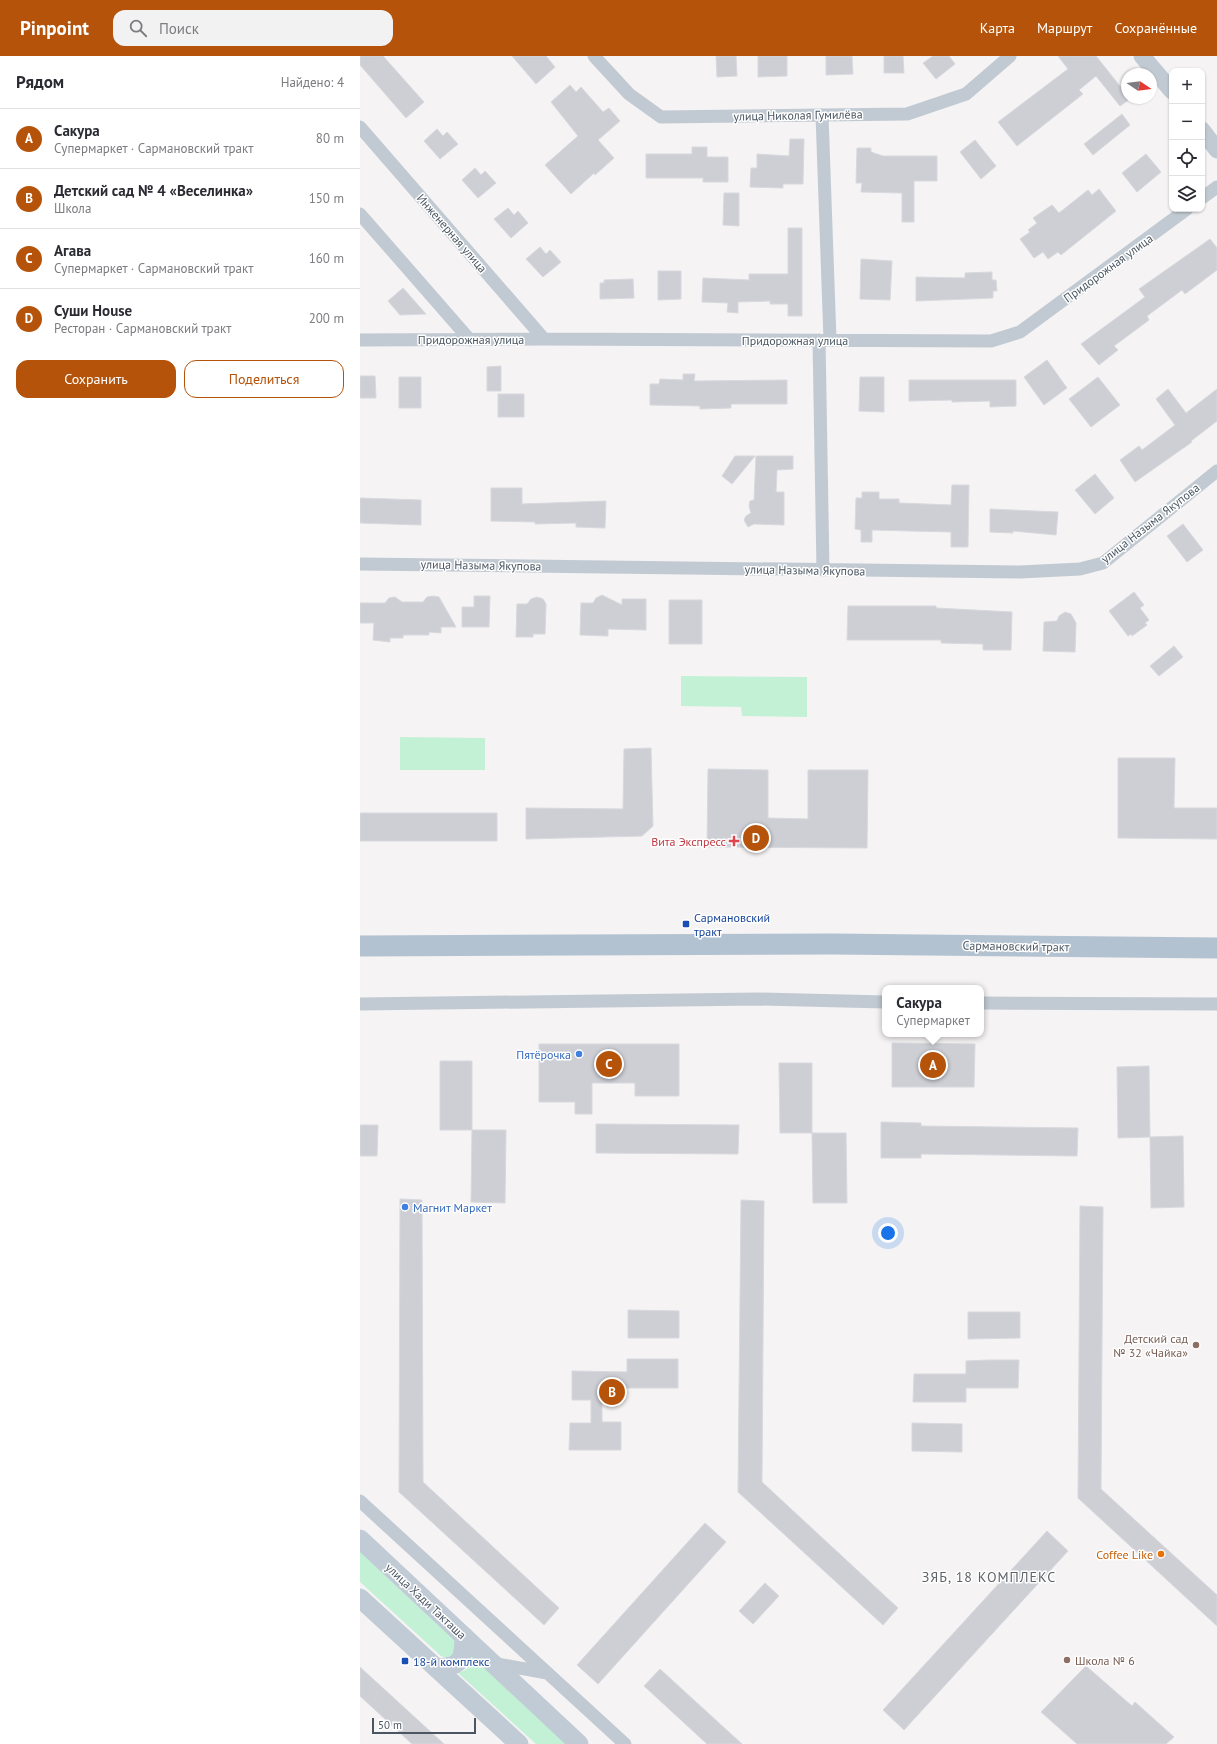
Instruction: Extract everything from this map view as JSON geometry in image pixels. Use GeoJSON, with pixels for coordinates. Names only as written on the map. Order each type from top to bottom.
{"type":"FeatureCollection","features":[{"type":"Feature","properties":{"kind":"main road","name":"Сармановский тракт"},"geometry":{"type":"LineString","coordinates":[[360,946],[833,944],[1217,948]]}},
{"type":"Feature","properties":{"kind":"main road","name":"улица Хади Такташа"},"geometry":{"type":"LineString","coordinates":[[360,1539],[579,1744]]}},
{"type":"Feature","properties":{"kind":"main road"},"geometry":{"type":"LineString","coordinates":[[360,1598],[519,1744]]}},
{"type":"Feature","properties":{"kind":"main road"},"geometry":{"type":"LineString","coordinates":[[436,1668],[451,1667],[460,1661],[464,1652],[464,1636]]}},
{"type":"Feature","properties":{"kind":"street","name":"улица Николая Гумилёва"},"geometry":{"type":"LineString","coordinates":[[594,56],[628,94],[661,117],[907,114],[966,94],[1010,56]]}},
{"type":"Feature","properties":{"kind":"street"},"geometry":{"type":"LineString","coordinates":[[1142,56],[1169,88]]}},
{"type":"Feature","properties":{"kind":"street"},"geometry":{"type":"LineString","coordinates":[[822,115],[825,340],[823,570]]}},
{"type":"Feature","properties":{"kind":"street","name":"Инженерная улица"},"geometry":{"type":"LineString","coordinates":[[360,128],[544,339]]}},
{"type":"Feature","properties":{"kind":"street"},"geometry":{"type":"LineString","coordinates":[[1205,134],[1217,150]]}},
{"type":"Feature","properties":{"kind":"street"},"geometry":{"type":"LineString","coordinates":[[1205,196],[1217,187]]}},
{"type":"Feature","properties":{"kind":"street","name":"Придорожная улица"},"geometry":{"type":"LineString","coordinates":[[360,340],[544,339],[991,341],[1020,332],[1183,212]]}},
{"type":"Feature","properties":{"kind":"street"},"geometry":{"type":"LineString","coordinates":[[360,214],[470,340]]}},
{"type":"Feature","properties":{"kind":"street","name":"улица Назыма Якупова"},"geometry":{"type":"LineString","coordinates":[[360,564],[1020,572],[1080,569],[1103,563],[1217,471]]}},
{"type":"Feature","properties":{"kind":"street"},"geometry":{"type":"LineString","coordinates":[[360,1004],[758,999],[882,1002]]}},
{"type":"Feature","properties":{"kind":"street"},"geometry":{"type":"LineString","coordinates":[[984,1003],[1217,1004]]}},
{"type":"Feature","properties":{"kind":"street"},"geometry":{"type":"LineString","coordinates":[[360,1501],[625,1744]]}},
{"type":"Feature","properties":{"kind":"street"},"geometry":{"type":"LineString","coordinates":[[492,1663],[547,1673]]}},
{"type":"Feature","properties":{"kind":"green space"},"geometry":{"type":"Polygon","coordinates":[[[681,676],[807,677],[807,717],[742,716],[741,707],[681,706],[681,676]]]}},
{"type":"Feature","properties":{"kind":"green space"},"geometry":{"type":"Polygon","coordinates":[[[400,737],[485,738],[485,770],[400,770],[400,737]]]}},
{"type":"Feature","properties":{"kind":"green space"},"geometry":{"type":"Polygon","coordinates":[[[360,1551],[457,1641],[456,1653],[447,1658],[441,1656],[360,1582],[360,1551]]]}},
{"type":"Feature","properties":{"kind":"green space"},"geometry":{"type":"Polygon","coordinates":[[[472,1656],[568,1744],[536,1744],[457,1672],[468,1668],[471,1663],[472,1656]]]}},
{"type":"Feature","properties":{"kind":"building"},"geometry":{"type":"Polygon","coordinates":[[[360,56],[383,56],[424,102],[406,118],[360,65],[360,56]]]}},
{"type":"Feature","properties":{"kind":"building"},"geometry":{"type":"Polygon","coordinates":[[[512,56],[546,56],[555,67],[536,84],[512,56]]]}},
{"type":"Feature","properties":{"kind":"building"},"geometry":{"type":"Polygon","coordinates":[[[716,56],[736,56],[737,76],[717,77],[716,56]]]}},
{"type":"Feature","properties":{"kind":"building"},"geometry":{"type":"Polygon","coordinates":[[[758,56],[787,56],[787,76],[758,77],[758,56]]]}},
{"type":"Feature","properties":{"kind":"building"},"geometry":{"type":"Polygon","coordinates":[[[826,56],[852,56],[853,74],[826,75],[826,56]]]}},
{"type":"Feature","properties":{"kind":"building"},"geometry":{"type":"Polygon","coordinates":[[[884,56],[903,56],[904,73],[884,73],[884,56]]]}},
{"type":"Feature","properties":{"kind":"building"},"geometry":{"type":"Polygon","coordinates":[[[933,56],[949,56],[955,64],[936,79],[923,63],[933,56]]]}},
{"type":"Feature","properties":{"kind":"building"},"geometry":{"type":"Polygon","coordinates":[[[1058,56],[1096,56],[1121,87],[1121,104],[1123,104],[1120,106],[1096,76],[1079,90],[1083,94],[1017,146],[998,122],[1068,69],[1058,56]]]}},
{"type":"Feature","properties":{"kind":"building"},"geometry":{"type":"Polygon","coordinates":[[[570,85],[576,92],[581,87],[603,112],[609,108],[620,121],[598,140],[614,158],[595,175],[594,173],[571,194],[545,165],[578,136],[551,102],[570,85]]]}},
{"type":"Feature","properties":{"kind":"building"},"geometry":{"type":"Polygon","coordinates":[[[1122,114],[1130,125],[1093,155],[1084,144],[1122,114]]]}},
{"type":"Feature","properties":{"kind":"building"},"geometry":{"type":"Polygon","coordinates":[[[437,129],[443,136],[447,132],[458,144],[440,159],[424,141],[437,129]]]}},
{"type":"Feature","properties":{"kind":"building"},"geometry":{"type":"Polygon","coordinates":[[[790,139],[804,139],[803,184],[783,184],[783,188],[750,187],[751,168],[757,168],[757,154],[789,156],[790,139]]]}},
{"type":"Feature","properties":{"kind":"building"},"geometry":{"type":"Polygon","coordinates":[[[975,140],[996,166],[981,179],[960,152],[975,140]]]}},
{"type":"Feature","properties":{"kind":"building"},"geometry":{"type":"Polygon","coordinates":[[[692,147],[707,147],[707,157],[728,157],[728,182],[703,182],[703,178],[646,178],[646,154],[692,154],[692,147]]]}},
{"type":"Feature","properties":{"kind":"building"},"geometry":{"type":"Polygon","coordinates":[[[857,148],[871,148],[871,152],[883,156],[937,156],[937,181],[914,181],[914,222],[902,222],[902,193],[861,192],[862,183],[856,183],[857,148]]]}},
{"type":"Feature","properties":{"kind":"building"},"geometry":{"type":"Polygon","coordinates":[[[1146,154],[1161,172],[1137,192],[1122,173],[1146,154]]]}},
{"type":"Feature","properties":{"kind":"building"},"geometry":{"type":"Polygon","coordinates":[[[475,168],[481,175],[485,171],[496,183],[478,198],[462,180],[475,168]]]}},
{"type":"Feature","properties":{"kind":"building"},"geometry":{"type":"Polygon","coordinates":[[[1099,189],[1116,211],[1061,255],[1058,252],[1048,259],[1043,252],[1034,258],[1020,239],[1030,232],[1028,230],[1037,223],[1033,218],[1052,205],[1059,213],[1088,190],[1092,195],[1099,189]]]}},
{"type":"Feature","properties":{"kind":"building"},"geometry":{"type":"Polygon","coordinates":[[[724,193],[739,193],[739,226],[723,225],[724,193]]]}},
{"type":"Feature","properties":{"kind":"building"},"geometry":{"type":"Polygon","coordinates":[[[508,208],[514,215],[518,211],[528,223],[511,238],[494,219],[508,208]]]}},
{"type":"Feature","properties":{"kind":"building"},"geometry":{"type":"Polygon","coordinates":[[[788,228],[802,228],[802,316],[788,316],[788,304],[770,304],[770,301],[738,302],[738,313],[727,312],[728,303],[702,302],[703,278],[749,280],[749,274],[788,274],[788,228]]]}},
{"type":"Feature","properties":{"kind":"building"},"geometry":{"type":"Polygon","coordinates":[[[1210,239],[1217,248],[1217,270],[1185,294],[1182,290],[1147,316],[1149,320],[1114,346],[1118,350],[1099,365],[1081,344],[1145,297],[1139,289],[1210,239]]]}},
{"type":"Feature","properties":{"kind":"building"},"geometry":{"type":"Polygon","coordinates":[[[540,247],[546,254],[550,250],[561,262],[543,277],[526,259],[540,247]]]}},
{"type":"Feature","properties":{"kind":"building"},"geometry":{"type":"Polygon","coordinates":[[[861,259],[892,261],[890,300],[860,299],[861,259]]]}},
{"type":"Feature","properties":{"kind":"building"},"geometry":{"type":"Polygon","coordinates":[[[658,271],[681,271],[681,299],[658,300],[658,271]]]}},
{"type":"Feature","properties":{"kind":"building"},"geometry":{"type":"Polygon","coordinates":[[[992,272],[992,280],[996,280],[997,291],[993,291],[993,298],[916,301],[916,277],[965,278],[965,273],[992,272]]]}},
{"type":"Feature","properties":{"kind":"building"},"geometry":{"type":"Polygon","coordinates":[[[633,279],[634,298],[600,299],[600,283],[604,283],[604,280],[633,279]]]}},
{"type":"Feature","properties":{"kind":"building"},"geometry":{"type":"Polygon","coordinates":[[[403,288],[426,314],[400,315],[388,301],[403,288]]]}},
{"type":"Feature","properties":{"kind":"building"},"geometry":{"type":"Polygon","coordinates":[[[1047,360],[1067,388],[1044,405],[1024,377],[1047,360]]]}},
{"type":"Feature","properties":{"kind":"building"},"geometry":{"type":"Polygon","coordinates":[[[501,366],[501,391],[487,391],[487,367],[501,366]]]}},
{"type":"Feature","properties":{"kind":"building"},"geometry":{"type":"Polygon","coordinates":[[[683,374],[695,374],[694,381],[787,380],[787,404],[731,404],[731,408],[700,409],[700,406],[650,405],[650,384],[659,384],[660,379],[683,380],[683,374]]]}},
{"type":"Feature","properties":{"kind":"building"},"geometry":{"type":"Polygon","coordinates":[[[360,376],[375,376],[376,398],[360,398],[360,376]]]}},
{"type":"Feature","properties":{"kind":"building"},"geometry":{"type":"Polygon","coordinates":[[[399,377],[421,377],[421,408],[399,408],[399,377]]]}},
{"type":"Feature","properties":{"kind":"building"},"geometry":{"type":"Polygon","coordinates":[[[860,377],[884,377],[884,412],[859,411],[860,377]]]}},
{"type":"Feature","properties":{"kind":"building"},"geometry":{"type":"Polygon","coordinates":[[[1098,377],[1120,405],[1091,427],[1069,399],[1098,377]]]}},
{"type":"Feature","properties":{"kind":"building"},"geometry":{"type":"Polygon","coordinates":[[[909,380],[1016,380],[1016,406],[990,407],[990,401],[909,401],[909,380]]]}},
{"type":"Feature","properties":{"kind":"building"},"geometry":{"type":"Polygon","coordinates":[[[1168,389],[1186,413],[1217,389],[1217,421],[1191,441],[1192,442],[1135,482],[1120,460],[1139,446],[1142,450],[1175,425],[1156,399],[1168,389]]]}},
{"type":"Feature","properties":{"kind":"building"},"geometry":{"type":"Polygon","coordinates":[[[498,394],[524,394],[524,417],[498,417],[498,394]]]}},
{"type":"Feature","properties":{"kind":"building"},"geometry":{"type":"Polygon","coordinates":[[[735,456],[755,456],[732,484],[722,476],[735,456]]]}},
{"type":"Feature","properties":{"kind":"building"},"geometry":{"type":"Polygon","coordinates":[[[756,456],[793,456],[793,469],[777,470],[776,492],[784,492],[784,525],[754,524],[748,527],[744,520],[746,516],[751,513],[749,506],[750,501],[754,500],[756,456]]]}},
{"type":"Feature","properties":{"kind":"building"},"geometry":{"type":"Polygon","coordinates":[[[1095,474],[1114,498],[1095,514],[1075,490],[1095,474]]]}},
{"type":"Feature","properties":{"kind":"building"},"geometry":{"type":"Polygon","coordinates":[[[952,485],[969,485],[968,547],[951,547],[951,532],[872,530],[872,542],[861,542],[861,530],[855,529],[856,498],[862,498],[862,492],[879,492],[879,499],[899,499],[899,503],[951,505],[952,485]]]}},
{"type":"Feature","properties":{"kind":"building"},"geometry":{"type":"Polygon","coordinates":[[[491,488],[522,488],[522,504],[606,501],[605,528],[576,527],[576,523],[535,524],[535,522],[491,521],[491,488]]]}},
{"type":"Feature","properties":{"kind":"building"},"geometry":{"type":"Polygon","coordinates":[[[360,498],[421,500],[421,525],[360,523],[360,498]]]}},
{"type":"Feature","properties":{"kind":"building"},"geometry":{"type":"Polygon","coordinates":[[[990,509],[1058,512],[1056,535],[1013,531],[1013,533],[990,532],[990,509]]]}},
{"type":"Feature","properties":{"kind":"building"},"geometry":{"type":"Polygon","coordinates":[[[1183,524],[1203,550],[1187,562],[1167,536],[1183,524]]]}},
{"type":"Feature","properties":{"kind":"building"},"geometry":{"type":"Polygon","coordinates":[[[1134,592],[1144,605],[1140,608],[1149,620],[1145,623],[1147,625],[1132,636],[1131,634],[1128,636],[1109,611],[1134,592]]]}},
{"type":"Feature","properties":{"kind":"building"},"geometry":{"type":"Polygon","coordinates":[[[602,595],[622,605],[622,599],[646,599],[646,630],[608,629],[608,636],[580,635],[581,603],[593,603],[596,598],[602,595]]]}},
{"type":"Feature","properties":{"kind":"building"},"geometry":{"type":"Polygon","coordinates":[[[474,596],[490,596],[489,627],[462,627],[462,607],[474,607],[474,596]]]}},
{"type":"Feature","properties":{"kind":"building"},"geometry":{"type":"Polygon","coordinates":[[[395,597],[402,602],[423,602],[427,597],[439,597],[456,627],[441,627],[441,633],[429,632],[429,635],[403,635],[403,638],[390,638],[390,642],[373,640],[374,623],[360,623],[360,603],[385,603],[389,598],[395,597]]]}},
{"type":"Feature","properties":{"kind":"building"},"geometry":{"type":"Polygon","coordinates":[[[537,597],[543,599],[546,604],[545,634],[533,634],[533,637],[516,637],[517,604],[527,604],[531,599],[537,597]]]}},
{"type":"Feature","properties":{"kind":"building"},"geometry":{"type":"Polygon","coordinates":[[[669,600],[702,600],[702,644],[669,644],[669,600]]]}},
{"type":"Feature","properties":{"kind":"building"},"geometry":{"type":"Polygon","coordinates":[[[848,606],[936,606],[936,608],[1012,612],[1011,650],[983,650],[983,644],[941,643],[941,640],[847,640],[848,606]]]}},
{"type":"Feature","properties":{"kind":"building"},"geometry":{"type":"Polygon","coordinates":[[[1065,612],[1071,614],[1076,623],[1075,652],[1043,651],[1044,622],[1057,621],[1059,616],[1065,612]]]}},
{"type":"Feature","properties":{"kind":"building"},"geometry":{"type":"Polygon","coordinates":[[[1174,646],[1183,657],[1159,676],[1150,666],[1174,646]]]}},
{"type":"Feature","properties":{"kind":"building"},"geometry":{"type":"Polygon","coordinates":[[[651,748],[653,826],[642,836],[526,839],[526,808],[623,809],[624,749],[651,748]]]}},
{"type":"Feature","properties":{"kind":"building"},"geometry":{"type":"Polygon","coordinates":[[[1118,758],[1175,758],[1174,808],[1217,808],[1217,839],[1118,838],[1118,758]]]}},
{"type":"Feature","properties":{"kind":"building"},"geometry":{"type":"Polygon","coordinates":[[[708,769],[768,770],[768,818],[808,819],[808,770],[868,770],[867,848],[707,847],[708,769]]]}},
{"type":"Feature","properties":{"kind":"building"},"geometry":{"type":"Polygon","coordinates":[[[360,813],[497,813],[497,841],[360,841],[360,813]]]}},
{"type":"Feature","properties":{"kind":"building"},"geometry":{"type":"Polygon","coordinates":[[[892,1043],[975,1044],[974,1087],[892,1087],[892,1043]]]}},
{"type":"Feature","properties":{"kind":"building"},"geometry":{"type":"Polygon","coordinates":[[[539,1044],[679,1044],[679,1096],[635,1096],[635,1083],[592,1083],[592,1114],[575,1114],[575,1102],[539,1102],[539,1044]]]}},
{"type":"Feature","properties":{"kind":"building"},"geometry":{"type":"Polygon","coordinates":[[[440,1061],[472,1061],[472,1130],[440,1130],[440,1061]]]}},
{"type":"Feature","properties":{"kind":"building"},"geometry":{"type":"Polygon","coordinates":[[[779,1063],[812,1063],[812,1133],[780,1133],[779,1063]]]}},
{"type":"Feature","properties":{"kind":"building"},"geometry":{"type":"Polygon","coordinates":[[[1149,1066],[1150,1137],[1118,1138],[1117,1067],[1149,1066]]]}},
{"type":"Feature","properties":{"kind":"building"},"geometry":{"type":"Polygon","coordinates":[[[881,1122],[921,1123],[921,1126],[1078,1128],[1077,1156],[921,1154],[921,1158],[881,1158],[881,1122]]]}},
{"type":"Feature","properties":{"kind":"building"},"geometry":{"type":"Polygon","coordinates":[[[596,1124],[739,1125],[738,1154],[596,1153],[596,1124]]]}},
{"type":"Feature","properties":{"kind":"building"},"geometry":{"type":"Polygon","coordinates":[[[360,1125],[378,1125],[377,1156],[360,1156],[360,1125]]]}},
{"type":"Feature","properties":{"kind":"building"},"geometry":{"type":"Polygon","coordinates":[[[472,1130],[506,1130],[505,1203],[471,1202],[472,1130]]]}},
{"type":"Feature","properties":{"kind":"building"},"geometry":{"type":"Polygon","coordinates":[[[812,1133],[846,1133],[847,1203],[813,1203],[812,1133]]]}},
{"type":"Feature","properties":{"kind":"building"},"geometry":{"type":"Polygon","coordinates":[[[1183,1136],[1184,1207],[1151,1208],[1150,1137],[1183,1136]]]}},
{"type":"Feature","properties":{"kind":"building"},"geometry":{"type":"Polygon","coordinates":[[[400,1199],[422,1200],[423,1482],[559,1608],[544,1625],[399,1492],[400,1199]]]}},
{"type":"Feature","properties":{"kind":"building"},"geometry":{"type":"Polygon","coordinates":[[[741,1200],[764,1201],[762,1482],[898,1608],[883,1625],[738,1492],[741,1200]]]}},
{"type":"Feature","properties":{"kind":"building"},"geometry":{"type":"Polygon","coordinates":[[[1080,1206],[1103,1207],[1101,1489],[1217,1595],[1217,1626],[1078,1498],[1080,1206]]]}},
{"type":"Feature","properties":{"kind":"building"},"geometry":{"type":"Polygon","coordinates":[[[628,1310],[679,1311],[679,1338],[628,1338],[628,1310]]]}},
{"type":"Feature","properties":{"kind":"building"},"geometry":{"type":"Polygon","coordinates":[[[968,1312],[1020,1312],[1020,1338],[968,1339],[968,1312]]]}},
{"type":"Feature","properties":{"kind":"building"},"geometry":{"type":"Polygon","coordinates":[[[627,1359],[678,1359],[678,1388],[624,1388],[624,1401],[602,1401],[602,1422],[621,1422],[621,1450],[569,1450],[570,1423],[591,1423],[591,1400],[572,1400],[572,1371],[627,1372],[627,1359]]]}},
{"type":"Feature","properties":{"kind":"building"},"geometry":{"type":"Polygon","coordinates":[[[1019,1360],[1018,1388],[966,1388],[966,1402],[913,1402],[914,1374],[966,1374],[966,1361],[1019,1360]]]}},
{"type":"Feature","properties":{"kind":"building"},"geometry":{"type":"Polygon","coordinates":[[[912,1423],[962,1424],[962,1452],[912,1451],[912,1423]]]}},
{"type":"Feature","properties":{"kind":"building"},"geometry":{"type":"Polygon","coordinates":[[[705,1523],[726,1542],[598,1684],[577,1665],[705,1523]]]}},
{"type":"Feature","properties":{"kind":"building"},"geometry":{"type":"Polygon","coordinates":[[[1047,1531],[1068,1551],[904,1730],[883,1710],[1047,1531]]]}},
{"type":"Feature","properties":{"kind":"building"},"geometry":{"type":"Polygon","coordinates":[[[765,1583],[779,1596],[753,1624],[739,1611],[765,1583]]]}},
{"type":"Feature","properties":{"kind":"building"},"geometry":{"type":"Polygon","coordinates":[[[1086,1666],[1132,1706],[1135,1702],[1174,1737],[1166,1744],[1077,1744],[1041,1712],[1086,1666]]]}},
{"type":"Feature","properties":{"kind":"building"},"geometry":{"type":"Polygon","coordinates":[[[360,1667],[444,1744],[412,1744],[360,1696],[360,1667]]]}},
{"type":"Feature","properties":{"kind":"building"},"geometry":{"type":"Polygon","coordinates":[[[660,1669],[742,1744],[707,1744],[644,1686],[660,1669]]]}},
{"type":"Feature","properties":{"kind":"place","name":"Суши House"},"geometry":{"type":"Point","coordinates":[756,838]}},
{"type":"Feature","properties":{"kind":"place","name":"Вита Экспресс"},"geometry":{"type":"Point","coordinates":[734,841]}},
{"type":"Feature","properties":{"kind":"place","name":"Сармановский тракт"},"geometry":{"type":"Point","coordinates":[686,924]}},
{"type":"Feature","properties":{"kind":"place","name":"Пятёрочка"},"geometry":{"type":"Point","coordinates":[579,1054]}},
{"type":"Feature","properties":{"kind":"place","name":"Агава"},"geometry":{"type":"Point","coordinates":[609,1064]}},
{"type":"Feature","properties":{"kind":"place","name":"Сакура"},"geometry":{"type":"Point","coordinates":[933,1065]}},
{"type":"Feature","properties":{"kind":"place","name":"Магнит Маркет"},"geometry":{"type":"Point","coordinates":[405,1207]}},
{"type":"Feature","properties":{"kind":"place","name":"Детский сад № 32 «Чайка»"},"geometry":{"type":"Point","coordinates":[1196,1345]}},
{"type":"Feature","properties":{"kind":"place","name":"Детский сад № 4 «Веселинка»"},"geometry":{"type":"Point","coordinates":[612,1392]}},
{"type":"Feature","properties":{"kind":"place","name":"Coffee Like"},"geometry":{"type":"Point","coordinates":[1161,1554]}},
{"type":"Feature","properties":{"kind":"place","name":"Школа № 6"},"geometry":{"type":"Point","coordinates":[1067,1660]}},
{"type":"Feature","properties":{"kind":"place","name":"18-й комплекс"},"geometry":{"type":"Point","coordinates":[405,1661]}},
{"type":"Feature","properties":{"kind":"district","name":"ЗЯБ, 18 КОМПЛЕКС"},"geometry":{"type":"Point","coordinates":[989,1577]}}]}
